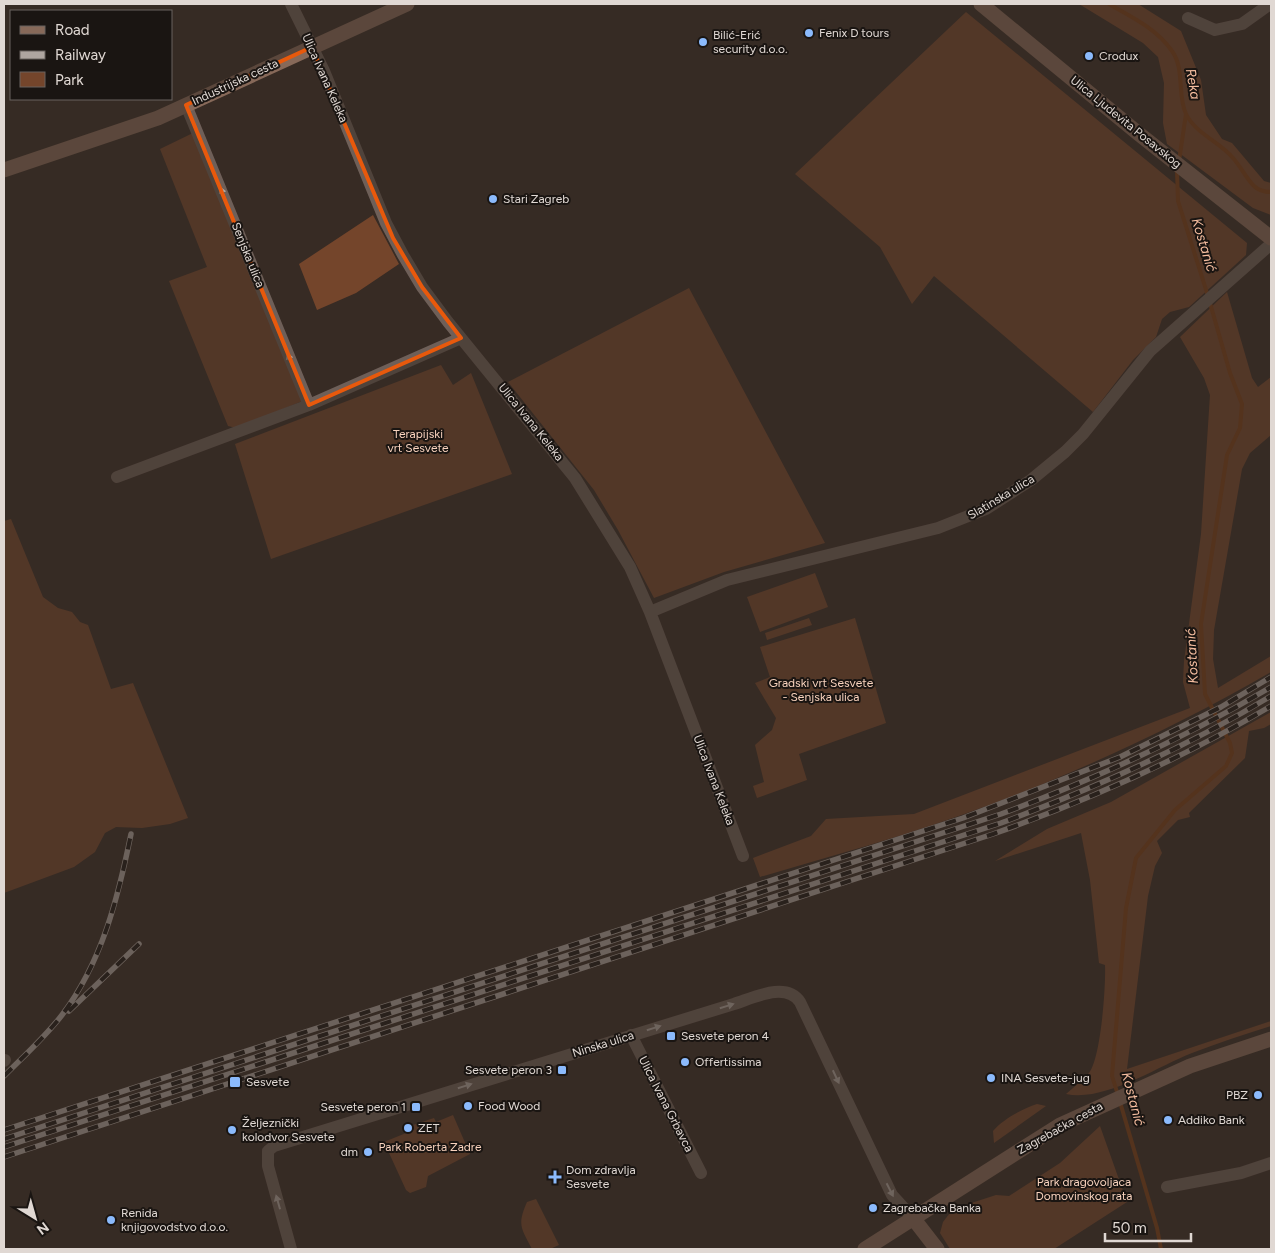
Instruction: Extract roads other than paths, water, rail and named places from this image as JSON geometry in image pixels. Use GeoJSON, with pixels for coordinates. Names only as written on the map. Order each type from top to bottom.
{"type":"FeatureCollection","features":[{"type":"Feature","properties":{"kind":"main road","name":"Industrijska cesta"},"geometry":{"type":"LineString","coordinates":[[4,170],[126,130],[186,105],[407,4]]}},
{"type":"Feature","properties":{"kind":"main road","name":"Ulica Ljudevita Posavskog"},"geometry":{"type":"LineString","coordinates":[[981,4],[1271,238]]}},
{"type":"Feature","properties":{"kind":"main road","name":"Zagrebačka cesta"},"geometry":{"type":"LineString","coordinates":[[865,1249],[1035,1139],[1105,1103],[1190,1066],[1271,1039]]}},
{"type":"Feature","properties":{"kind":"main road"},"geometry":{"type":"LineString","coordinates":[[913,1218],[937,1249]]}},
{"type":"Feature","properties":{"kind":"street","name":"Ulica Ivana Keleka"},"geometry":{"type":"LineString","coordinates":[[291,4],[312,47],[393,238],[422,287],[461,338],[537,429],[586,493],[630,567],[650,612],[742,856]]}},
{"type":"Feature","properties":{"kind":"street"},"geometry":{"type":"LineString","coordinates":[[1188,18],[1215,30],[1242,24],[1270,4]]}},
{"type":"Feature","properties":{"kind":"street","name":"Senjska ulica"},"geometry":{"type":"LineString","coordinates":[[186,105],[309,406]]}},
{"type":"Feature","properties":{"kind":"street","name":"Slatinska ulica"},"geometry":{"type":"LineString","coordinates":[[650,612],[727,580],[938,528],[986,509],[1031,480],[1065,452],[1090,426],[1150,351],[1271,244]]}},
{"type":"Feature","properties":{"kind":"street"},"geometry":{"type":"LineString","coordinates":[[117,477],[309,406],[461,338]]}},
{"type":"Feature","properties":{"kind":"street","name":"Ninska ulica"},"geometry":{"type":"LineString","coordinates":[[291,1249],[268,1166],[268,1151],[274,1146],[631,1035],[783,991],[794,995],[806,1012],[892,1195],[913,1218]]}},
{"type":"Feature","properties":{"kind":"street","name":"Ulica Ivana Grbavca"},"geometry":{"type":"LineString","coordinates":[[631,1035],[701,1173]]}},
{"type":"Feature","properties":{"kind":"street"},"geometry":{"type":"LineString","coordinates":[[1168,1187],[1241,1173],[1271,1163]]}},
{"type":"Feature","properties":{"kind":"waterway","name":"Reka"},"geometry":{"type":"LineString","coordinates":[[1109,4],[1144,24],[1166,43],[1176,58],[1180,74],[1183,107],[1190,121],[1228,152],[1256,188],[1271,192]]}},
{"type":"Feature","properties":{"kind":"waterway","name":"Kostanić"},"geometry":{"type":"LineString","coordinates":[[1179,161],[1186,114]]}},
{"type":"Feature","properties":{"kind":"waterway","name":"Kostanić"},"geometry":{"type":"LineString","coordinates":[[1177,170],[1178,201],[1208,296]]}},
{"type":"Feature","properties":{"kind":"waterway","name":"Kostanić"},"geometry":{"type":"LineString","coordinates":[[1118,1095],[1112,1076],[1126,908],[1136,858],[1175,810],[1226,766],[1232,753],[1230,743],[1205,694],[1201,624],[1227,455],[1240,428],[1242,404],[1230,373],[1210,303]]}},
{"type":"Feature","properties":{"kind":"waterway","name":"Kostanić"},"geometry":{"type":"LineString","coordinates":[[1120,1102],[1157,1228],[1161,1249]]}},
{"type":"Feature","properties":{"kind":"railway"},"geometry":{"type":"LineString","coordinates":[[4,1130],[963,818],[1120,757],[1221,707],[1271,677]]}},
{"type":"Feature","properties":{"kind":"railway"},"geometry":{"type":"LineString","coordinates":[[4,1139],[1001,814],[1105,772],[1173,740],[1271,687]]}},
{"type":"Feature","properties":{"kind":"railway"},"geometry":{"type":"LineString","coordinates":[[4,1147],[1001,823],[1071,796],[1139,766],[1206,733],[1271,696]]}},
{"type":"Feature","properties":{"kind":"railway"},"geometry":{"type":"LineString","coordinates":[[4,1157],[993,834],[1065,807],[1135,777],[1204,743],[1271,706]]}},
{"type":"Feature","properties":{"kind":"railway"},"geometry":{"type":"LineString","coordinates":[[4,1076],[62,1015],[88,973],[107,929],[131,834]]}},
{"type":"Feature","properties":{"kind":"railway"},"geometry":{"type":"LineString","coordinates":[[69,1011],[139,944]]}},
{"type":"Feature","properties":{"kind":"place","name":"Fenix D tours"},"geometry":{"type":"Point","coordinates":[809,33]}},
{"type":"Feature","properties":{"kind":"place","name":"Bilić-Erić security d.o.o."},"geometry":{"type":"Point","coordinates":[703,42]}},
{"type":"Feature","properties":{"kind":"place","name":"Crodux"},"geometry":{"type":"Point","coordinates":[1089,56]}},
{"type":"Feature","properties":{"kind":"place","name":"Stari Zagreb"},"geometry":{"type":"Point","coordinates":[493,199]}},
{"type":"Feature","properties":{"kind":"place","name":"Sesvete peron 4"},"geometry":{"type":"Point","coordinates":[671,1036]}},
{"type":"Feature","properties":{"kind":"place","name":"Offertissima"},"geometry":{"type":"Point","coordinates":[685,1062]}},
{"type":"Feature","properties":{"kind":"place","name":"Sesvete peron 3"},"geometry":{"type":"Point","coordinates":[562,1070]}},
{"type":"Feature","properties":{"kind":"place","name":"INA Sesvete-jug"},"geometry":{"type":"Point","coordinates":[991,1078]}},
{"type":"Feature","properties":{"kind":"place","name":"Sesvete"},"geometry":{"type":"Point","coordinates":[235,1082]}},
{"type":"Feature","properties":{"kind":"place","name":"PBZ"},"geometry":{"type":"Point","coordinates":[1258,1095]}},
{"type":"Feature","properties":{"kind":"place","name":"Food Wood"},"geometry":{"type":"Point","coordinates":[468,1106]}},
{"type":"Feature","properties":{"kind":"place","name":"Sesvete peron 1"},"geometry":{"type":"Point","coordinates":[416,1107]}},
{"type":"Feature","properties":{"kind":"place","name":"Addiko Bank"},"geometry":{"type":"Point","coordinates":[1168,1120]}},
{"type":"Feature","properties":{"kind":"place","name":"ZET"},"geometry":{"type":"Point","coordinates":[408,1128]}},
{"type":"Feature","properties":{"kind":"place","name":"Željeznički kolodvor Sesvete"},"geometry":{"type":"Point","coordinates":[232,1130]}},
{"type":"Feature","properties":{"kind":"place","name":"dm"},"geometry":{"type":"Point","coordinates":[368,1152]}},
{"type":"Feature","properties":{"kind":"place","name":"Dom zdravlja Sesvete"},"geometry":{"type":"Point","coordinates":[555,1177]}},
{"type":"Feature","properties":{"kind":"place","name":"Zagrebačka Banka"},"geometry":{"type":"Point","coordinates":[873,1208]}},
{"type":"Feature","properties":{"kind":"place","name":"Renida knjigovodstvo d.o.o."},"geometry":{"type":"Point","coordinates":[111,1220]}},
{"type":"Feature","properties":{"kind":"park label","name":"Terapijski vrt Sesvete"},"geometry":{"type":"Point","coordinates":[418,441]}},
{"type":"Feature","properties":{"kind":"park label","name":"Gradski vrt Sesvete - Senjska ulica"},"geometry":{"type":"Point","coordinates":[821,690]}},
{"type":"Feature","properties":{"kind":"park label","name":"Park Roberta Zadre"},"geometry":{"type":"Point","coordinates":[430,1147]}},
{"type":"Feature","properties":{"kind":"park label","name":"Park dragovoljaca Domovinskog rata"},"geometry":{"type":"Point","coordinates":[1084,1189]}}]}
